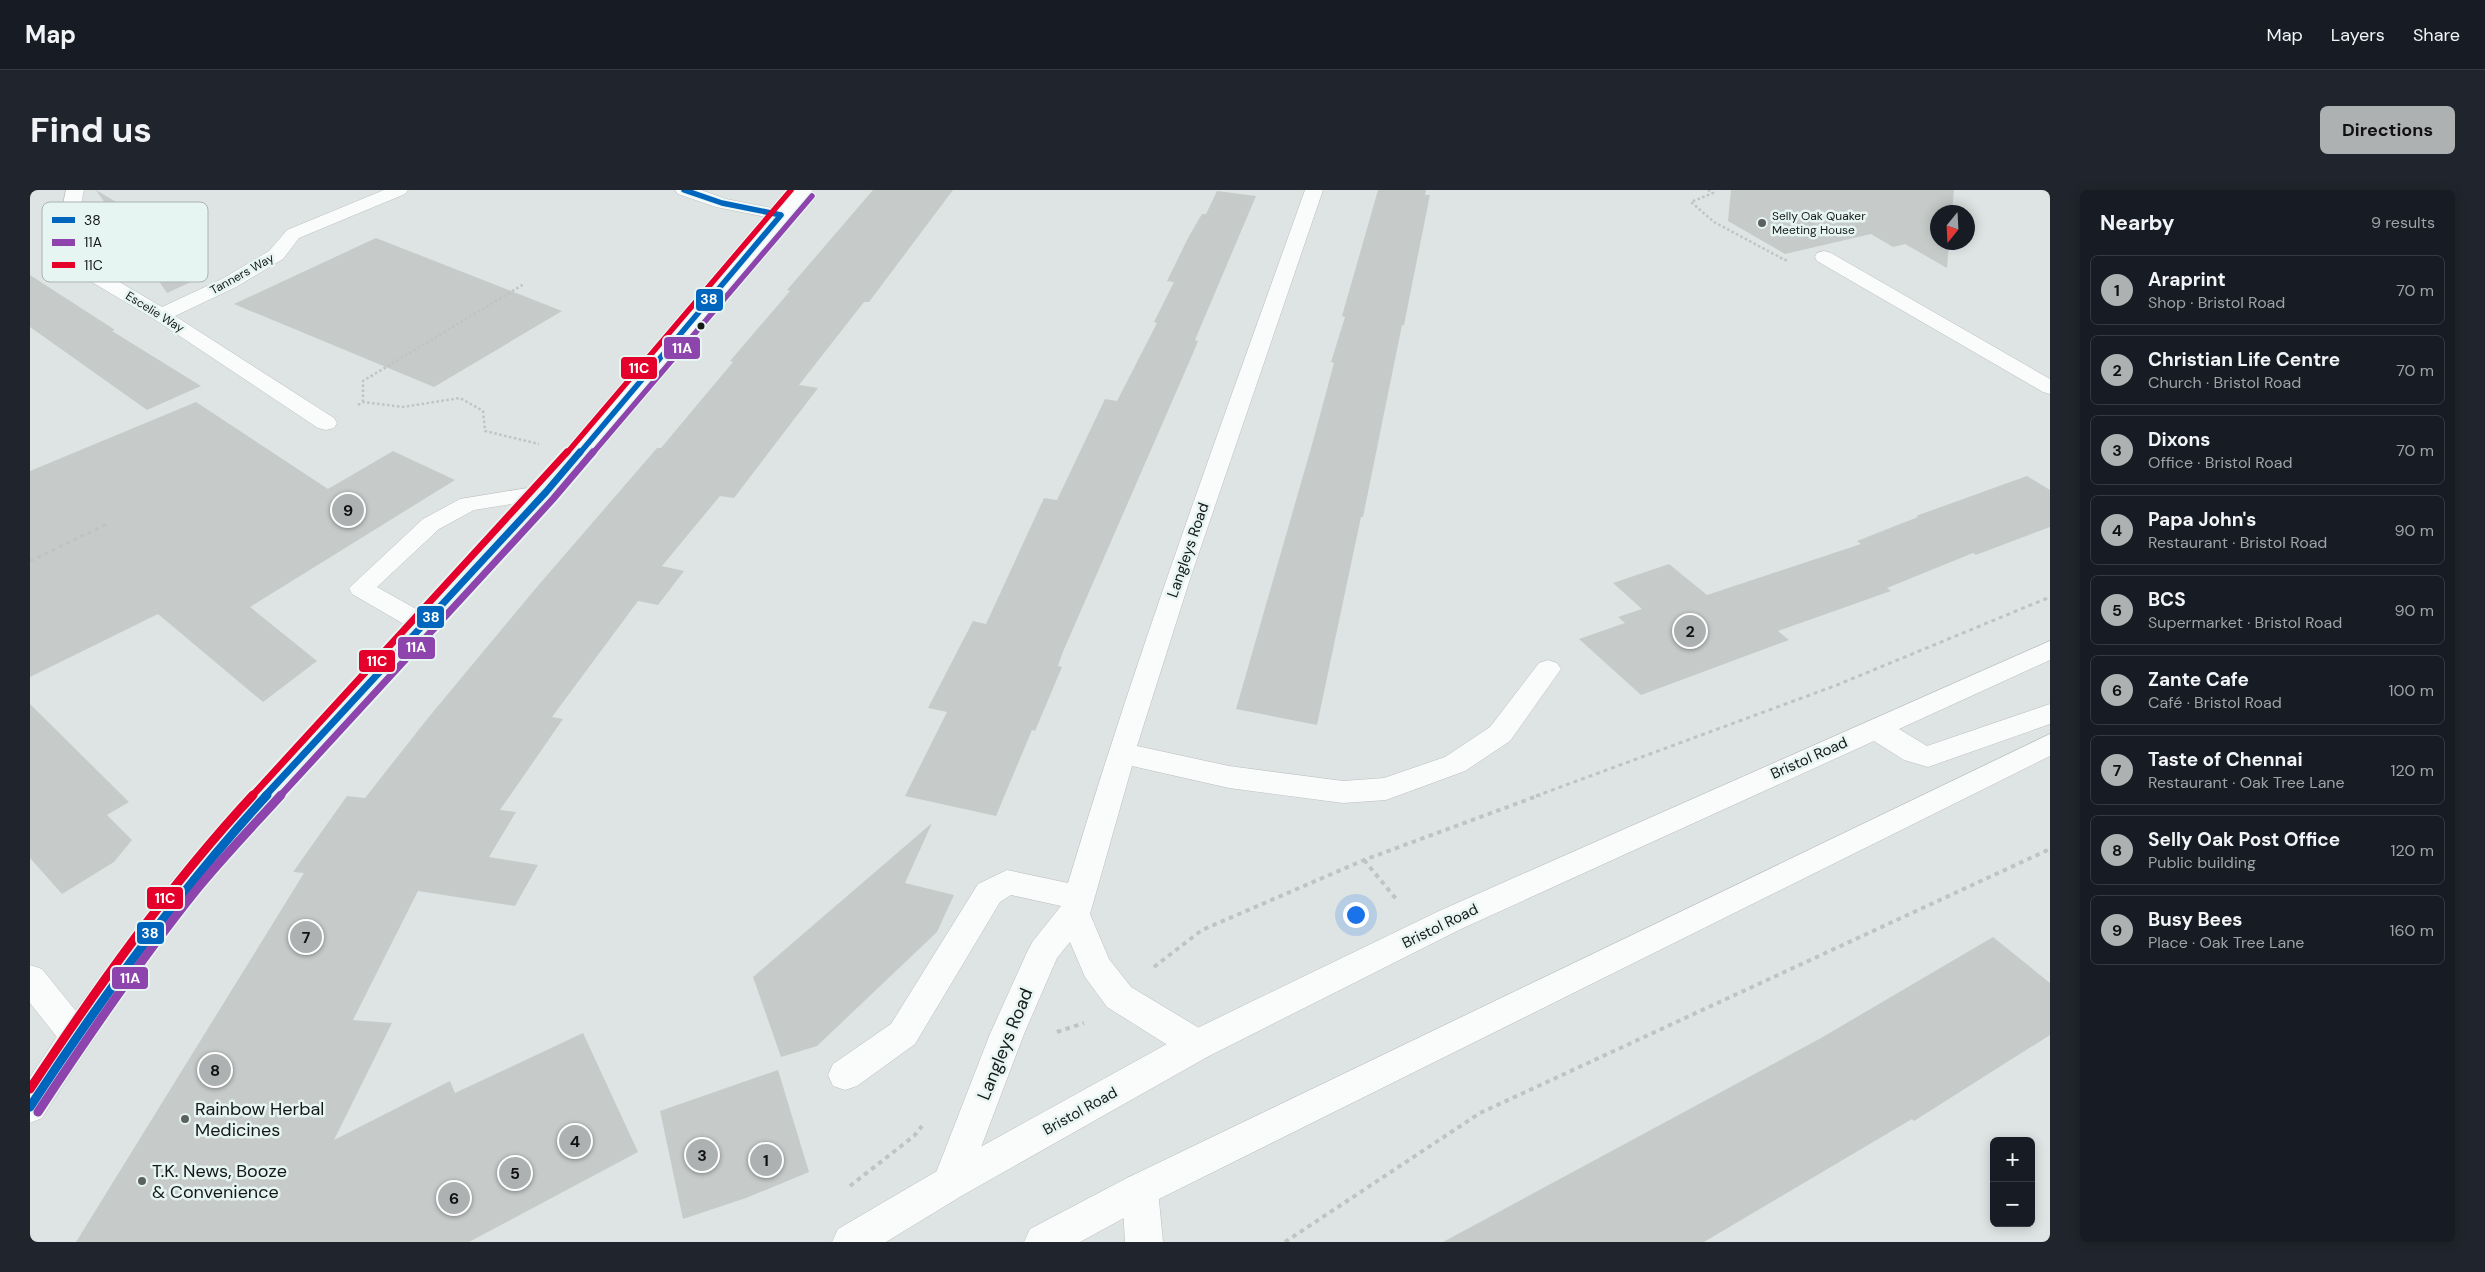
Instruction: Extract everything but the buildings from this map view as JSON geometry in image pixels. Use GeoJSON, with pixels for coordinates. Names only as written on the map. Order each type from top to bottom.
{"type":"FeatureCollection","features":[{"type":"Feature","properties":{"kind":"main road","name":"Tanners Way"},"geometry":{"type":"LineString","coordinates":[[161,315],[229,283],[276,256],[293,234],[399,190]]}},
{"type":"Feature","properties":{"kind":"main road"},"geometry":{"type":"LineString","coordinates":[[684,190],[722,203],[781,216]]}},
{"type":"Feature","properties":{"kind":"main road"},"geometry":{"type":"LineString","coordinates":[[30,1107],[76,1036],[180,893],[215,850],[546,492],[804,190]]}},
{"type":"Feature","properties":{"kind":"main road","name":"Langleys Road"},"geometry":{"type":"LineString","coordinates":[[950,1183],[1007,1034],[1044,950],[1076,906],[1122,753],[1178,579],[1314,190]]}},
{"type":"Feature","properties":{"kind":"main road"},"geometry":{"type":"LineString","coordinates":[[1824,257],[2050,388]]}},
{"type":"Feature","properties":{"kind":"main road","name":"Escelie Way"},"geometry":{"type":"LineString","coordinates":[[105,282],[161,315],[242,370],[326,423]]}},
{"type":"Feature","properties":{"kind":"main road"},"geometry":{"type":"LineString","coordinates":[[423,624],[361,588],[431,524],[468,504],[546,492]]}},
{"type":"Feature","properties":{"kind":"main road","name":"Bristol Road"},"geometry":{"type":"LineString","coordinates":[[851,1242],[950,1183],[1197,1045],[1424,934],[2050,650]]}},
{"type":"Feature","properties":{"kind":"main road"},"geometry":{"type":"LineString","coordinates":[[1122,753],[1229,777],[1344,792],[1386,789],[1455,764],[1500,734],[1548,669]]}},
{"type":"Feature","properties":{"kind":"main road"},"geometry":{"type":"LineString","coordinates":[[1876,728],[1914,753],[1928,757],[2050,714]]}},
{"type":"Feature","properties":{"kind":"main road"},"geometry":{"type":"LineString","coordinates":[[1043,1242],[1140,1190],[2050,744]]}},
{"type":"Feature","properties":{"kind":"main road"},"geometry":{"type":"LineString","coordinates":[[845,1075],[903,1034],[989,893],[1007,882],[1076,906],[1096,967],[1118,997],[1197,1045]]}},
{"type":"Feature","properties":{"kind":"main road"},"geometry":{"type":"LineString","coordinates":[[30,979],[76,1036]]}},
{"type":"Feature","properties":{"kind":"main road"},"geometry":{"type":"LineString","coordinates":[[1140,1190],[1144,1242]]}},
{"type":"Feature","properties":{"kind":"path"},"geometry":{"type":"LineString","coordinates":[[1708,190],[1713,193],[1691,202],[1714,222],[1785,260],[1824,257]]}},
{"type":"Feature","properties":{"kind":"path"},"geometry":{"type":"LineString","coordinates":[[363,402],[363,381],[524,284]]}},
{"type":"Feature","properties":{"kind":"path"},"geometry":{"type":"LineString","coordinates":[[326,423],[363,402],[403,407],[460,398],[483,411],[485,431],[578,454]]}},
{"type":"Feature","properties":{"kind":"path"},"geometry":{"type":"LineString","coordinates":[[30,561],[109,523]]}},
{"type":"Feature","properties":{"kind":"path"},"geometry":{"type":"LineString","coordinates":[[1149,970],[1202,930],[1364,860],[1837,685],[2050,597]]}},
{"type":"Feature","properties":{"kind":"path"},"geometry":{"type":"LineString","coordinates":[[1285,1242],[1480,1113],[2050,848]]}},
{"type":"Feature","properties":{"kind":"path"},"geometry":{"type":"LineString","coordinates":[[1364,860],[1424,934]]}},
{"type":"Feature","properties":{"kind":"path"},"geometry":{"type":"LineString","coordinates":[[1053,1034],[1087,1021]]}},
{"type":"Feature","properties":{"kind":"path"},"geometry":{"type":"LineString","coordinates":[[848,1188],[914,1136],[927,1121]]}},
{"type":"Feature","properties":{"kind":"transit line","name":"38"},"geometry":{"type":"LineString","coordinates":[[30,1107],[119,976],[215,851],[546,492],[781,215],[722,203],[684,190]]}},
{"type":"Feature","properties":{"kind":"transit line","name":"11C"},"geometry":{"type":"LineString","coordinates":[[30,1089],[115,964],[207,845],[539,485],[791,190]]}},
{"type":"Feature","properties":{"kind":"transit line","name":"11A"},"geometry":{"type":"LineString","coordinates":[[38,1112],[126,982],[173,919],[223,858],[553,499],[812,196]]}},
{"type":"Feature","properties":{"kind":"place","name":"Selly Oak Quaker Meeting House"},"geometry":{"type":"Point","coordinates":[1762,223]}},
{"type":"Feature","properties":{"kind":"place","name":"Busy Bees"},"geometry":{"type":"Point","coordinates":[348,510]}},
{"type":"Feature","properties":{"kind":"place","name":"Christian Life Centre"},"geometry":{"type":"Point","coordinates":[1690,631]}},
{"type":"Feature","properties":{"kind":"place","name":"Taste of Chennai"},"geometry":{"type":"Point","coordinates":[306,937]}},
{"type":"Feature","properties":{"kind":"place","name":"Selly Oak Post Office"},"geometry":{"type":"Point","coordinates":[215,1070]}},
{"type":"Feature","properties":{"kind":"place","name":"Rainbow Herbal Medicines"},"geometry":{"type":"Point","coordinates":[185,1119]}},
{"type":"Feature","properties":{"kind":"place","name":"Papa John's"},"geometry":{"type":"Point","coordinates":[575,1141]}},
{"type":"Feature","properties":{"kind":"place","name":"Dixons"},"geometry":{"type":"Point","coordinates":[702,1155]}},
{"type":"Feature","properties":{"kind":"place","name":"Araprint"},"geometry":{"type":"Point","coordinates":[766,1160]}},
{"type":"Feature","properties":{"kind":"place","name":"BCS"},"geometry":{"type":"Point","coordinates":[515,1173]}},
{"type":"Feature","properties":{"kind":"place","name":"T.K. News, Booze & Convenience"},"geometry":{"type":"Point","coordinates":[142,1181]}},
{"type":"Feature","properties":{"kind":"place","name":"Zante Cafe"},"geometry":{"type":"Point","coordinates":[454,1198]}}]}
